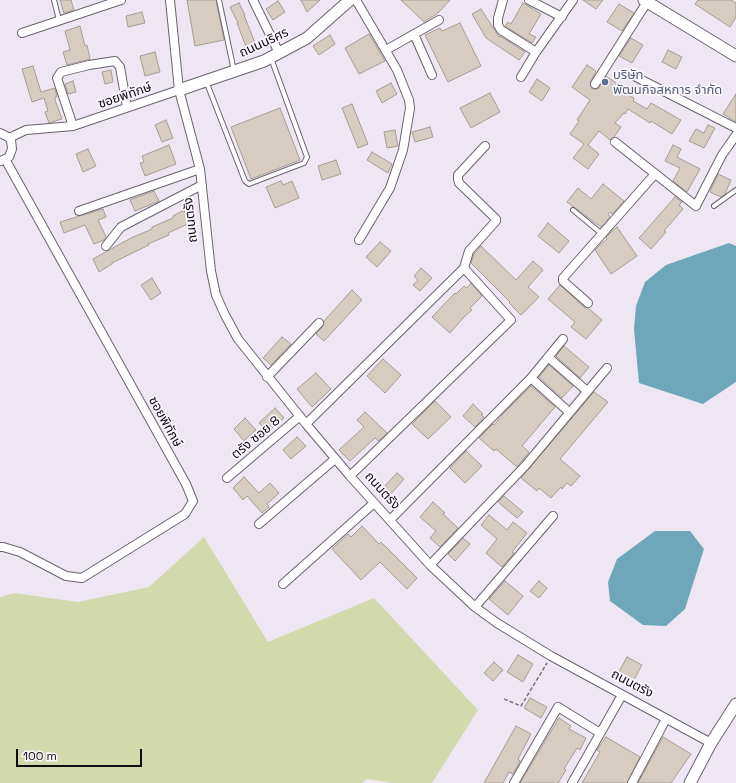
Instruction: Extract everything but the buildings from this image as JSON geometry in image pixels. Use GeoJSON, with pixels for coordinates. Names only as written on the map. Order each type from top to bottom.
{"type":"FeatureCollection","features":[{"type":"Feature","properties":{"kind":"street"},"geometry":{"type":"LineString","coordinates":[[22,33],[60,21],[102,3],[121,0]]}},
{"type":"Feature","properties":{"kind":"street","name":"ถนนตรัง"},"geometry":{"type":"LineString","coordinates":[[170,0],[178,90],[200,169],[210,271],[216,295],[238,339],[335,459],[430,565],[475,608],[551,656],[711,743]]}},
{"type":"Feature","properties":{"kind":"street"},"geometry":{"type":"LineString","coordinates":[[253,0],[275,55]]}},
{"type":"Feature","properties":{"kind":"street","name":"ถนนนริศร"},"geometry":{"type":"LineString","coordinates":[[178,90],[234,72],[275,55],[307,38],[350,0]]}},
{"type":"Feature","properties":{"kind":"street"},"geometry":{"type":"LineString","coordinates":[[356,0],[397,70],[409,100],[410,108],[403,150],[390,188],[359,240]]}},
{"type":"Feature","properties":{"kind":"street"},"geometry":{"type":"LineString","coordinates":[[503,0],[498,18],[498,25],[501,30],[536,52]]}},
{"type":"Feature","properties":{"kind":"street"},"geometry":{"type":"LineString","coordinates":[[529,0],[562,17]]}},
{"type":"Feature","properties":{"kind":"street"},"geometry":{"type":"LineString","coordinates":[[521,77],[536,52],[573,0]]}},
{"type":"Feature","properties":{"kind":"street"},"geometry":{"type":"LineString","coordinates":[[595,84],[646,1],[736,56]]}},
{"type":"Feature","properties":{"kind":"street"},"geometry":{"type":"LineString","coordinates":[[386,50],[439,20]]}},
{"type":"Feature","properties":{"kind":"street"},"geometry":{"type":"LineString","coordinates":[[414,34],[432,75]]}},
{"type":"Feature","properties":{"kind":"street"},"geometry":{"type":"LineString","coordinates":[[73,126],[57,78],[61,72],[89,65],[115,61],[120,67],[127,107]]}},
{"type":"Feature","properties":{"kind":"street"},"geometry":{"type":"LineString","coordinates":[[632,75],[736,128]]}},
{"type":"Feature","properties":{"kind":"street","name":"ซอยพิทักษ์"},"geometry":{"type":"LineString","coordinates":[[0,547],[20,552],[66,576],[82,578],[185,514],[192,501],[186,484],[3,160],[11,153],[12,144],[9,138],[26,130],[73,126],[178,90]]}},
{"type":"Feature","properties":{"kind":"street"},"geometry":{"type":"LineString","coordinates":[[0,134],[9,138]]}},
{"type":"Feature","properties":{"kind":"street"},"geometry":{"type":"LineString","coordinates":[[615,142],[696,206],[722,155],[736,135]]}},
{"type":"Feature","properties":{"kind":"street"},"geometry":{"type":"LineString","coordinates":[[306,424],[464,268],[469,251],[496,221],[496,219],[459,183],[458,179],[458,175],[484,146]]}},
{"type":"Feature","properties":{"kind":"street"},"geometry":{"type":"LineString","coordinates":[[79,211],[200,169]]}},
{"type":"Feature","properties":{"kind":"street"},"geometry":{"type":"LineString","coordinates":[[588,303],[563,281],[563,278],[655,174]]}},
{"type":"Feature","properties":{"kind":"street"},"geometry":{"type":"LineString","coordinates":[[106,246],[121,227],[202,185]]}},
{"type":"Feature","properties":{"kind":"street"},"geometry":{"type":"LineString","coordinates":[[350,476],[511,320],[464,268]]}},
{"type":"Feature","properties":{"kind":"street"},"geometry":{"type":"LineString","coordinates":[[268,377],[319,323]]}},
{"type":"Feature","properties":{"kind":"street"},"geometry":{"type":"LineString","coordinates":[[390,520],[531,378],[563,339]]}},
{"type":"Feature","properties":{"kind":"street"},"geometry":{"type":"LineString","coordinates":[[548,357],[587,391]]}},
{"type":"Feature","properties":{"kind":"street"},"geometry":{"type":"LineString","coordinates":[[430,565],[524,466],[607,368]]}},
{"type":"Feature","properties":{"kind":"street"},"geometry":{"type":"LineString","coordinates":[[531,378],[569,412]]}},
{"type":"Feature","properties":{"kind":"street","name":"ตรัง ซอย 8"},"geometry":{"type":"LineString","coordinates":[[228,478],[300,416]]}},
{"type":"Feature","properties":{"kind":"street"},"geometry":{"type":"LineString","coordinates":[[259,524],[335,459]]}},
{"type":"Feature","properties":{"kind":"street"},"geometry":{"type":"LineString","coordinates":[[283,584],[374,503]]}},
{"type":"Feature","properties":{"kind":"street"},"geometry":{"type":"LineString","coordinates":[[475,608],[553,516]]}},
{"type":"Feature","properties":{"kind":"street"},"geometry":{"type":"LineString","coordinates":[[572,783],[622,695]]}},
{"type":"Feature","properties":{"kind":"street"},"geometry":{"type":"LineString","coordinates":[[690,783],[711,743],[736,704]]}},
{"type":"Feature","properties":{"kind":"street"},"geometry":{"type":"LineString","coordinates":[[514,783],[558,707],[600,733]]}},
{"type":"Feature","properties":{"kind":"street"},"geometry":{"type":"LineString","coordinates":[[632,783],[666,719]]}},
{"type":"Feature","properties":{"kind":"lane"},"geometry":{"type":"LineString","coordinates":[[54,0],[60,21]]}},
{"type":"Feature","properties":{"kind":"lane"},"geometry":{"type":"LineString","coordinates":[[219,0],[234,72]]}},
{"type":"Feature","properties":{"kind":"lane"},"geometry":{"type":"LineString","coordinates":[[206,82],[245,181],[249,184],[304,163],[307,157],[275,55]]}},
{"type":"Feature","properties":{"kind":"lane"},"geometry":{"type":"LineString","coordinates":[[714,206],[736,190]]}},
{"type":"Feature","properties":{"kind":"lane"},"geometry":{"type":"LineString","coordinates":[[573,210],[602,234]]}},
{"type":"Feature","properties":{"kind":"path"},"geometry":{"type":"LineString","coordinates":[[504,699],[521,706],[551,656]]}},
{"type":"Feature","properties":{"kind":"green space"},"geometry":{"type":"Polygon","coordinates":[[[204,537],[268,642],[374,598],[478,710],[432,783],[393,783],[367,779],[362,783],[0,783],[0,597],[14,593],[78,602],[149,587],[204,537]]]}},
{"type":"Feature","properties":{"kind":"water"},"geometry":{"type":"Polygon","coordinates":[[[729,243],[736,246],[736,382],[703,404],[639,383],[634,329],[636,306],[645,282],[666,265],[729,243]]]}},
{"type":"Feature","properties":{"kind":"water"},"geometry":{"type":"Polygon","coordinates":[[[655,531],[690,531],[704,549],[685,609],[666,626],[643,625],[610,601],[608,582],[617,559],[655,531]]]}},
{"type":"Feature","properties":{"kind":"place","name":"บริษัท พัฒนกิจสหการ จำกัด"},"geometry":{"type":"Point","coordinates":[605,82]}}]}
